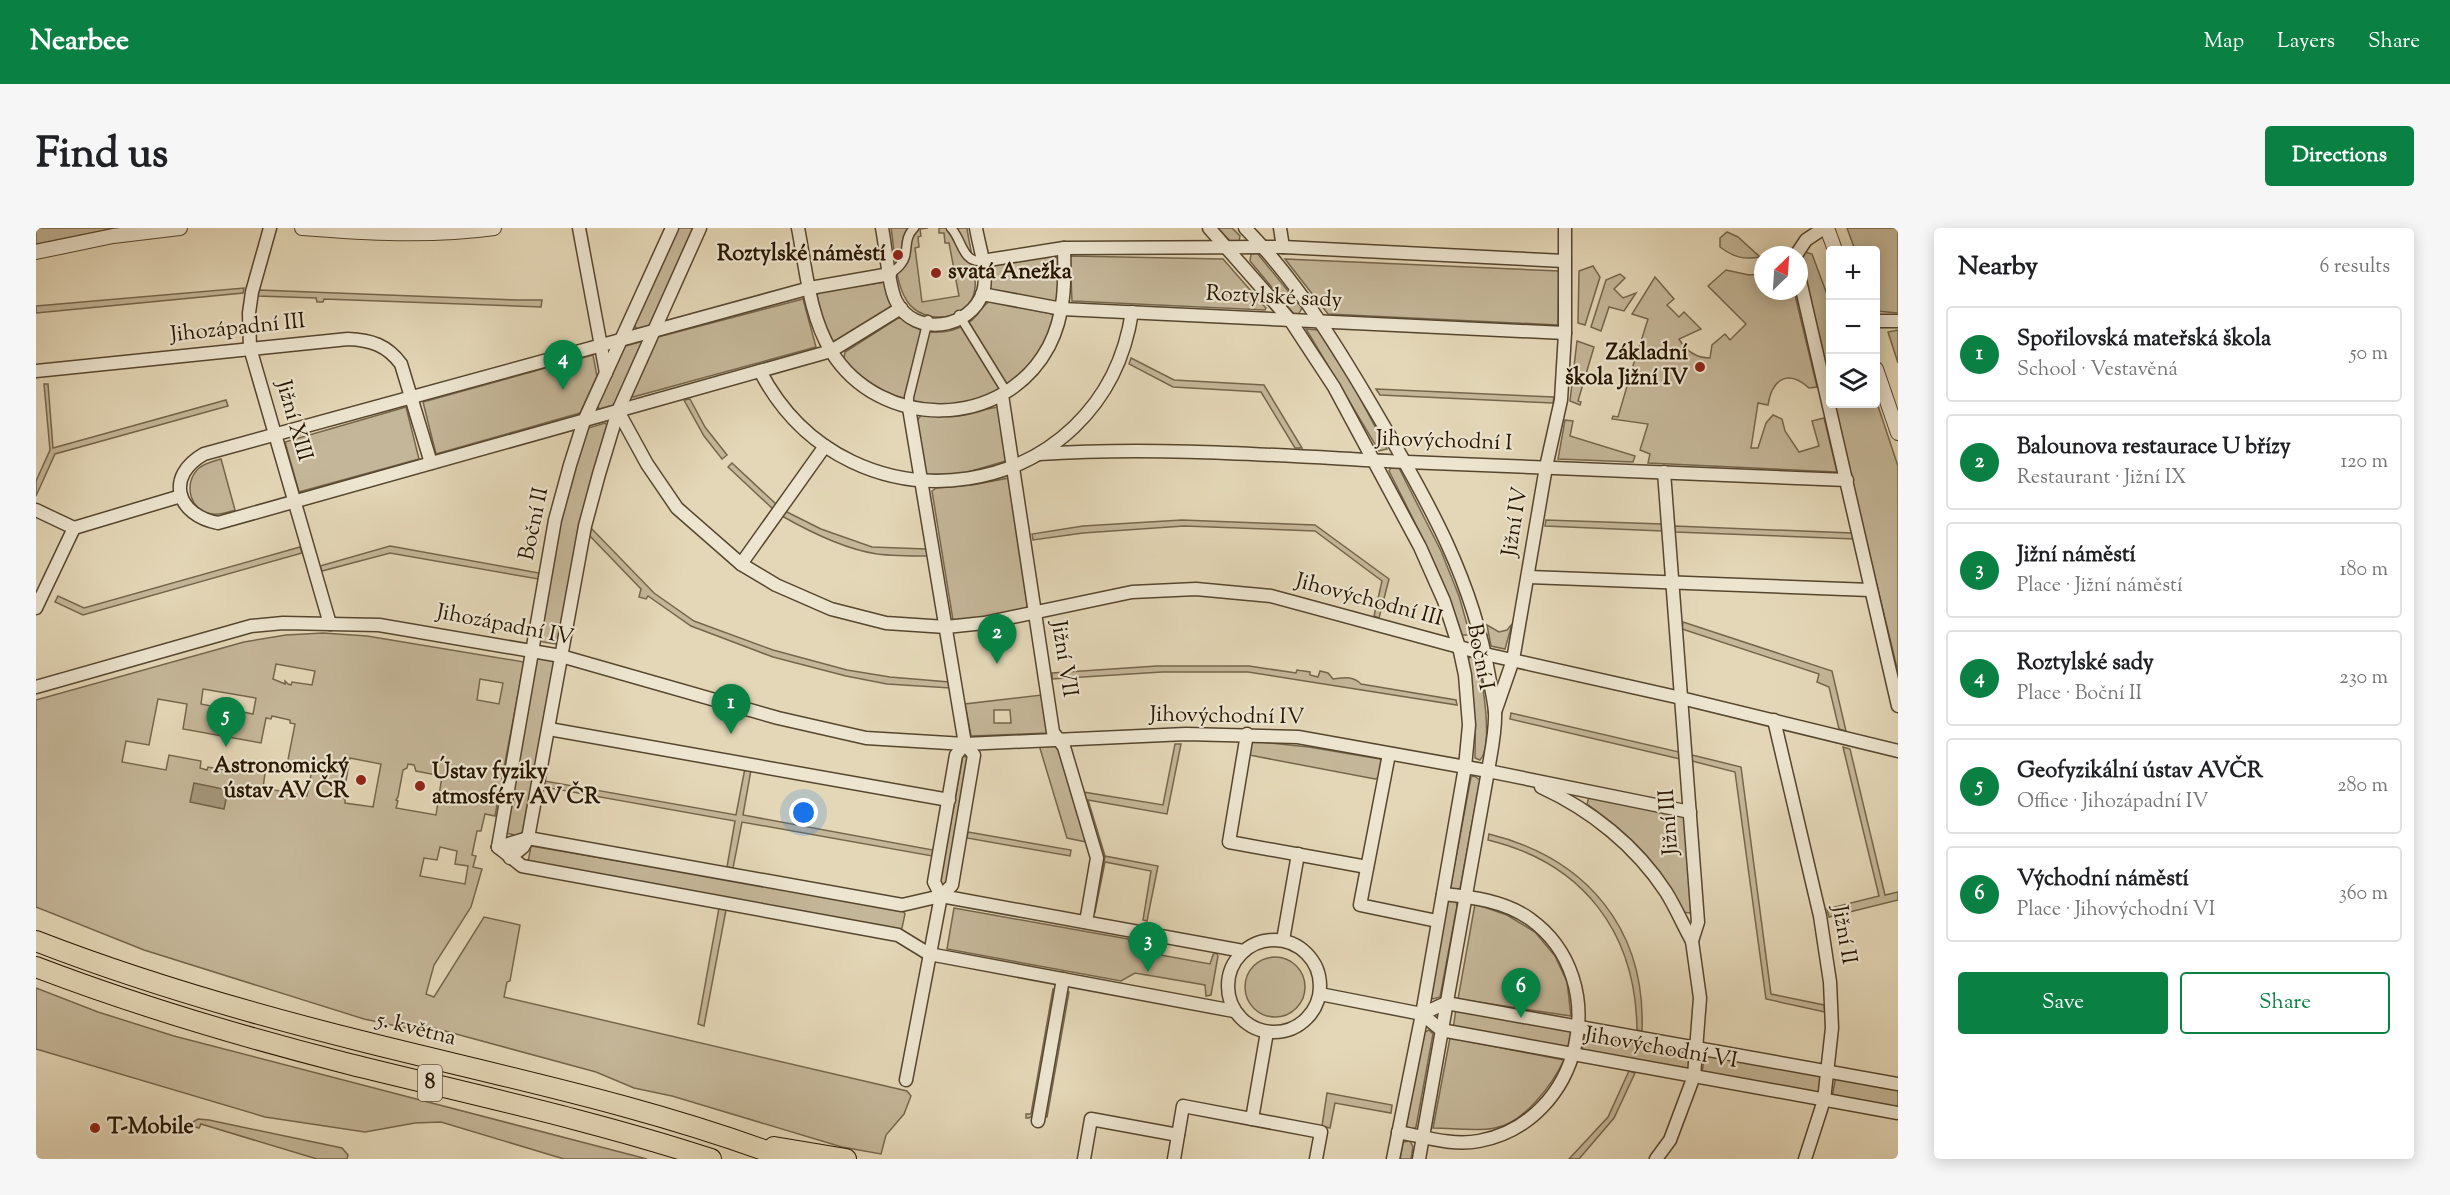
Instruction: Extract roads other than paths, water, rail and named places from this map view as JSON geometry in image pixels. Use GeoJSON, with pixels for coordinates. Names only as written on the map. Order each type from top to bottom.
{"type":"FeatureCollection","features":[{"type":"Feature","properties":{"kind":"highway","name":"5. května"},"geometry":{"type":"LineString","coordinates":[[36,941],[125,974],[214,1002],[369,1043],[588,1096],[736,1140],[788,1159]]}},
{"type":"Feature","properties":{"kind":"highway","name":"8"},"geometry":{"type":"LineString","coordinates":[[36,967],[117,997],[207,1026],[339,1061],[574,1118],[711,1159]]}},
{"type":"Feature","properties":{"kind":"highway"},"geometry":{"type":"LineString","coordinates":[[736,1140],[846,1159]]}},
{"type":"Feature","properties":{"kind":"street"},"geometry":{"type":"LineString","coordinates":[[36,252],[113,236],[180,228]]}},
{"type":"Feature","properties":{"kind":"street","name":"Jižní XIII"},"geometry":{"type":"LineString","coordinates":[[270,228],[252,292],[249,314],[250,348],[330,624]]}},
{"type":"Feature","properties":{"kind":"street"},"geometry":{"type":"LineString","coordinates":[[302,228],[373,234],[462,233],[494,228]]}},
{"type":"Feature","properties":{"kind":"street"},"geometry":{"type":"LineString","coordinates":[[579,228],[606,373]]}},
{"type":"Feature","properties":{"kind":"street","name":"Boční II"},"geometry":{"type":"LineString","coordinates":[[498,847],[555,520],[584,421],[672,228]]}},
{"type":"Feature","properties":{"kind":"street"},"geometry":{"type":"LineString","coordinates":[[510,858],[523,847],[528,838],[585,526],[618,411],[700,228]]}},
{"type":"Feature","properties":{"kind":"street"},"geometry":{"type":"LineString","coordinates":[[798,228],[817,321],[831,351],[847,373],[870,392],[909,408],[930,411],[953,411],[972,407],[1002,395],[1026,376],[1038,362],[1049,346],[1062,309],[1064,248]]}},
{"type":"Feature","properties":{"kind":"street"},"geometry":{"type":"LineString","coordinates":[[882,228],[893,293],[901,308],[910,317],[948,324],[977,304],[982,294],[985,282],[976,228]]}},
{"type":"Feature","properties":{"kind":"street"},"geometry":{"type":"LineString","coordinates":[[901,308],[831,351],[218,523],[204,520],[193,514],[185,506],[181,496],[181,478],[187,467],[204,454],[810,288],[890,274],[901,265],[905,258],[908,234],[914,228]]}},
{"type":"Feature","properties":{"kind":"street"},"geometry":{"type":"LineString","coordinates":[[951,228],[956,233],[967,257],[975,261],[982,261]]}},
{"type":"Feature","properties":{"kind":"street","name":"Boční I"},"geometry":{"type":"LineString","coordinates":[[1209,228],[1290,320],[1334,387],[1376,460],[1444,601],[1459,647],[1465,675],[1469,725],[1465,767],[1422,1014],[1393,1159]]}},
{"type":"Feature","properties":{"kind":"street","name":"Boční I"},"geometry":{"type":"LineString","coordinates":[[1245,228],[1264,248],[1319,322],[1405,462],[1446,538],[1468,592],[1485,654],[1495,713],[1488,771],[1419,1159]]}},
{"type":"Feature","properties":{"kind":"street"},"geometry":{"type":"LineString","coordinates":[[1280,228],[1282,247]]}},
{"type":"Feature","properties":{"kind":"street","name":"Jižní IV"},"geometry":{"type":"LineString","coordinates":[[1495,713],[1513,660],[1546,467],[1561,400],[1565,333],[1565,228]]}},
{"type":"Feature","properties":{"kind":"street"},"geometry":{"type":"LineString","coordinates":[[1801,246],[1806,240],[1826,228],[1833,246]]}},
{"type":"Feature","properties":{"kind":"street","name":"Roztylské sady"},"geometry":{"type":"LineString","coordinates":[[982,261],[1064,248],[1282,247],[1564,261]]}},
{"type":"Feature","properties":{"kind":"street","name":"Roztylské sady"},"geometry":{"type":"LineString","coordinates":[[982,294],[1062,309],[1565,333]]}},
{"type":"Feature","properties":{"kind":"street"},"geometry":{"type":"LineString","coordinates":[[1805,300],[1898,706]]}},
{"type":"Feature","properties":{"kind":"street"},"geometry":{"type":"LineString","coordinates":[[760,371],[790,416],[825,447],[860,466],[883,474],[922,481],[969,479],[1013,467],[1039,454],[1065,436],[1082,420],[1106,387],[1121,356],[1132,312]]}},
{"type":"Feature","properties":{"kind":"street"},"geometry":{"type":"LineString","coordinates":[[960,317],[1004,388],[1002,395]]}},
{"type":"Feature","properties":{"kind":"street"},"geometry":{"type":"LineString","coordinates":[[1880,321],[1898,321]]}},
{"type":"Feature","properties":{"kind":"street"},"geometry":{"type":"LineString","coordinates":[[906,1080],[941,896],[952,885],[974,755],[965,744],[909,408],[909,397],[928,322]]}},
{"type":"Feature","properties":{"kind":"street","name":"Jihozápadní III"},"geometry":{"type":"LineString","coordinates":[[36,371],[250,348],[363,339],[379,344],[392,352],[401,364],[430,463]]}},
{"type":"Feature","properties":{"kind":"street"},"geometry":{"type":"LineString","coordinates":[[1880,383],[1898,433]]}},
{"type":"Feature","properties":{"kind":"street","name":"Jižní VII"},"geometry":{"type":"LineString","coordinates":[[1002,395],[1053,732],[1064,747],[1097,858],[1086,922]]}},
{"type":"Feature","properties":{"kind":"street","name":"Jihovýchodní III"},"geometry":{"type":"LineString","coordinates":[[618,411],[646,464],[677,508],[741,564],[776,585],[831,609],[886,623],[946,627],[984,623],[1132,592],[1196,589],[1271,596],[1485,654],[1681,698],[1898,751]]}},
{"type":"Feature","properties":{"kind":"street"},"geometry":{"type":"LineString","coordinates":[[741,564],[825,447]]}},
{"type":"Feature","properties":{"kind":"street","name":"Jihovýchodní I"},"geometry":{"type":"LineString","coordinates":[[1039,454],[1108,450],[1178,450],[1405,462],[1847,480]]}},
{"type":"Feature","properties":{"kind":"street","name":"Jižní III"},"geometry":{"type":"LineString","coordinates":[[1656,1159],[1670,1140],[1694,1076],[1698,1048],[1700,998],[1692,941],[1698,922],[1664,472]]}},
{"type":"Feature","properties":{"kind":"street"},"geometry":{"type":"LineString","coordinates":[[36,510],[74,528],[181,496]]}},
{"type":"Feature","properties":{"kind":"street"},"geometry":{"type":"LineString","coordinates":[[36,608],[74,528]]}},
{"type":"Feature","properties":{"kind":"street"},"geometry":{"type":"LineString","coordinates":[[1529,577],[1870,590]]}},
{"type":"Feature","properties":{"kind":"street","name":"Jihozápadní IV"},"geometry":{"type":"LineString","coordinates":[[36,687],[251,626],[283,622],[379,625],[561,656],[778,718],[866,738],[965,744]]}},
{"type":"Feature","properties":{"kind":"street","name":"Jižní II"},"geometry":{"type":"LineString","coordinates":[[1774,720],[1820,916],[1830,982],[1832,1028],[1824,1100],[1805,1159]]}},
{"type":"Feature","properties":{"kind":"street"},"geometry":{"type":"LineString","coordinates":[[549,729],[949,800]]}},
{"type":"Feature","properties":{"kind":"street","name":"Jihovýchodní IV"},"geometry":{"type":"LineString","coordinates":[[965,744],[1186,734],[1298,737],[1488,771],[1690,812]]}},
{"type":"Feature","properties":{"kind":"street"},"geometry":{"type":"LineString","coordinates":[[1247,734],[1228,842],[1367,867]]}},
{"type":"Feature","properties":{"kind":"street"},"geometry":{"type":"LineString","coordinates":[[941,896],[934,882],[956,755],[965,744]]}},
{"type":"Feature","properties":{"kind":"street"},"geometry":{"type":"LineString","coordinates":[[1389,754],[1360,905],[1437,921]]}},
{"type":"Feature","properties":{"kind":"street","name":"Jihovýchodní IV"},"geometry":{"type":"LineString","coordinates":[[1521,778],[1557,794],[1596,819],[1632,849],[1666,892],[1692,941]]}},
{"type":"Feature","properties":{"kind":"street"},"geometry":{"type":"LineString","coordinates":[[1234,1011],[929,954],[898,935],[522,866],[498,847],[528,838],[902,905],[941,896],[1243,951]]}},
{"type":"Feature","properties":{"kind":"street"},"geometry":{"type":"LineString","coordinates":[[1283,940],[1298,854]]}},
{"type":"Feature","properties":{"kind":"street"},"geometry":{"type":"LineString","coordinates":[[1398,1132],[1466,1143],[1508,1133],[1522,1124],[1547,1101],[1561,1081],[1573,1054],[1579,1027],[1578,997],[1574,978],[1567,961],[1543,929],[1528,917],[1511,908],[1467,896],[1443,894]]}},
{"type":"Feature","properties":{"kind":"street"},"geometry":{"type":"LineString","coordinates":[[1283,940],[1296,945],[1308,954],[1316,966],[1320,980],[1320,994],[1311,1014],[1295,1028],[1281,1032],[1267,1032],[1243,1021],[1234,1011],[1229,999],[1228,979],[1234,961],[1243,951],[1255,943],[1283,940]]}},
{"type":"Feature","properties":{"kind":"street"},"geometry":{"type":"LineString","coordinates":[[1038,1121],[1063,979]]}},
{"type":"Feature","properties":{"kind":"street","name":"Jihovýchodní VI"},"geometry":{"type":"LineString","coordinates":[[1320,994],[1422,1014],[1441,1030],[1898,1113]]}},
{"type":"Feature","properties":{"kind":"street"},"geometry":{"type":"LineString","coordinates":[[1422,1014],[1446,1003]]}},
{"type":"Feature","properties":{"kind":"street","name":"Jihovýchodní VI"},"geometry":{"type":"LineString","coordinates":[[1446,1003],[1898,1084]]}},
{"type":"Feature","properties":{"kind":"street"},"geometry":{"type":"LineString","coordinates":[[1252,1119],[1267,1032]]}},
{"type":"Feature","properties":{"kind":"street"},"geometry":{"type":"LineString","coordinates":[[1173,1159],[1183,1106],[1321,1132],[1316,1159]]}},
{"type":"Feature","properties":{"kind":"street"},"geometry":{"type":"LineString","coordinates":[[1084,1159],[1091,1119],[1178,1136]]}},
{"type":"Feature","properties":{"kind":"place","name":"Roztylské náměstí"},"geometry":{"type":"Point","coordinates":[898,255]}},
{"type":"Feature","properties":{"kind":"place","name":"svatá Anežka"},"geometry":{"type":"Point","coordinates":[936,273]}},
{"type":"Feature","properties":{"kind":"place","name":"Základní škola Jižní IV"},"geometry":{"type":"Point","coordinates":[1700,367]}},
{"type":"Feature","properties":{"kind":"place","name":"Roztylské sady"},"geometry":{"type":"Point","coordinates":[563,390]}},
{"type":"Feature","properties":{"kind":"place","name":"Balounova restaurace U břízy"},"geometry":{"type":"Point","coordinates":[997,664]}},
{"type":"Feature","properties":{"kind":"place","name":"Spořilovská mateřská škola"},"geometry":{"type":"Point","coordinates":[731,734]}},
{"type":"Feature","properties":{"kind":"place","name":"Geofyzikální ústav AVČR"},"geometry":{"type":"Point","coordinates":[226,747]}},
{"type":"Feature","properties":{"kind":"place","name":"Astronomický ústav AV ČR"},"geometry":{"type":"Point","coordinates":[361,780]}},
{"type":"Feature","properties":{"kind":"place","name":"Ústav fyziky atmosféry AV ČR"},"geometry":{"type":"Point","coordinates":[420,786]}},
{"type":"Feature","properties":{"kind":"place","name":"Jižní náměstí"},"geometry":{"type":"Point","coordinates":[1148,972]}},
{"type":"Feature","properties":{"kind":"place","name":"Východní náměstí"},"geometry":{"type":"Point","coordinates":[1521,1018]}},
{"type":"Feature","properties":{"kind":"place","name":"T-Mobile"},"geometry":{"type":"Point","coordinates":[95,1128]}}]}
